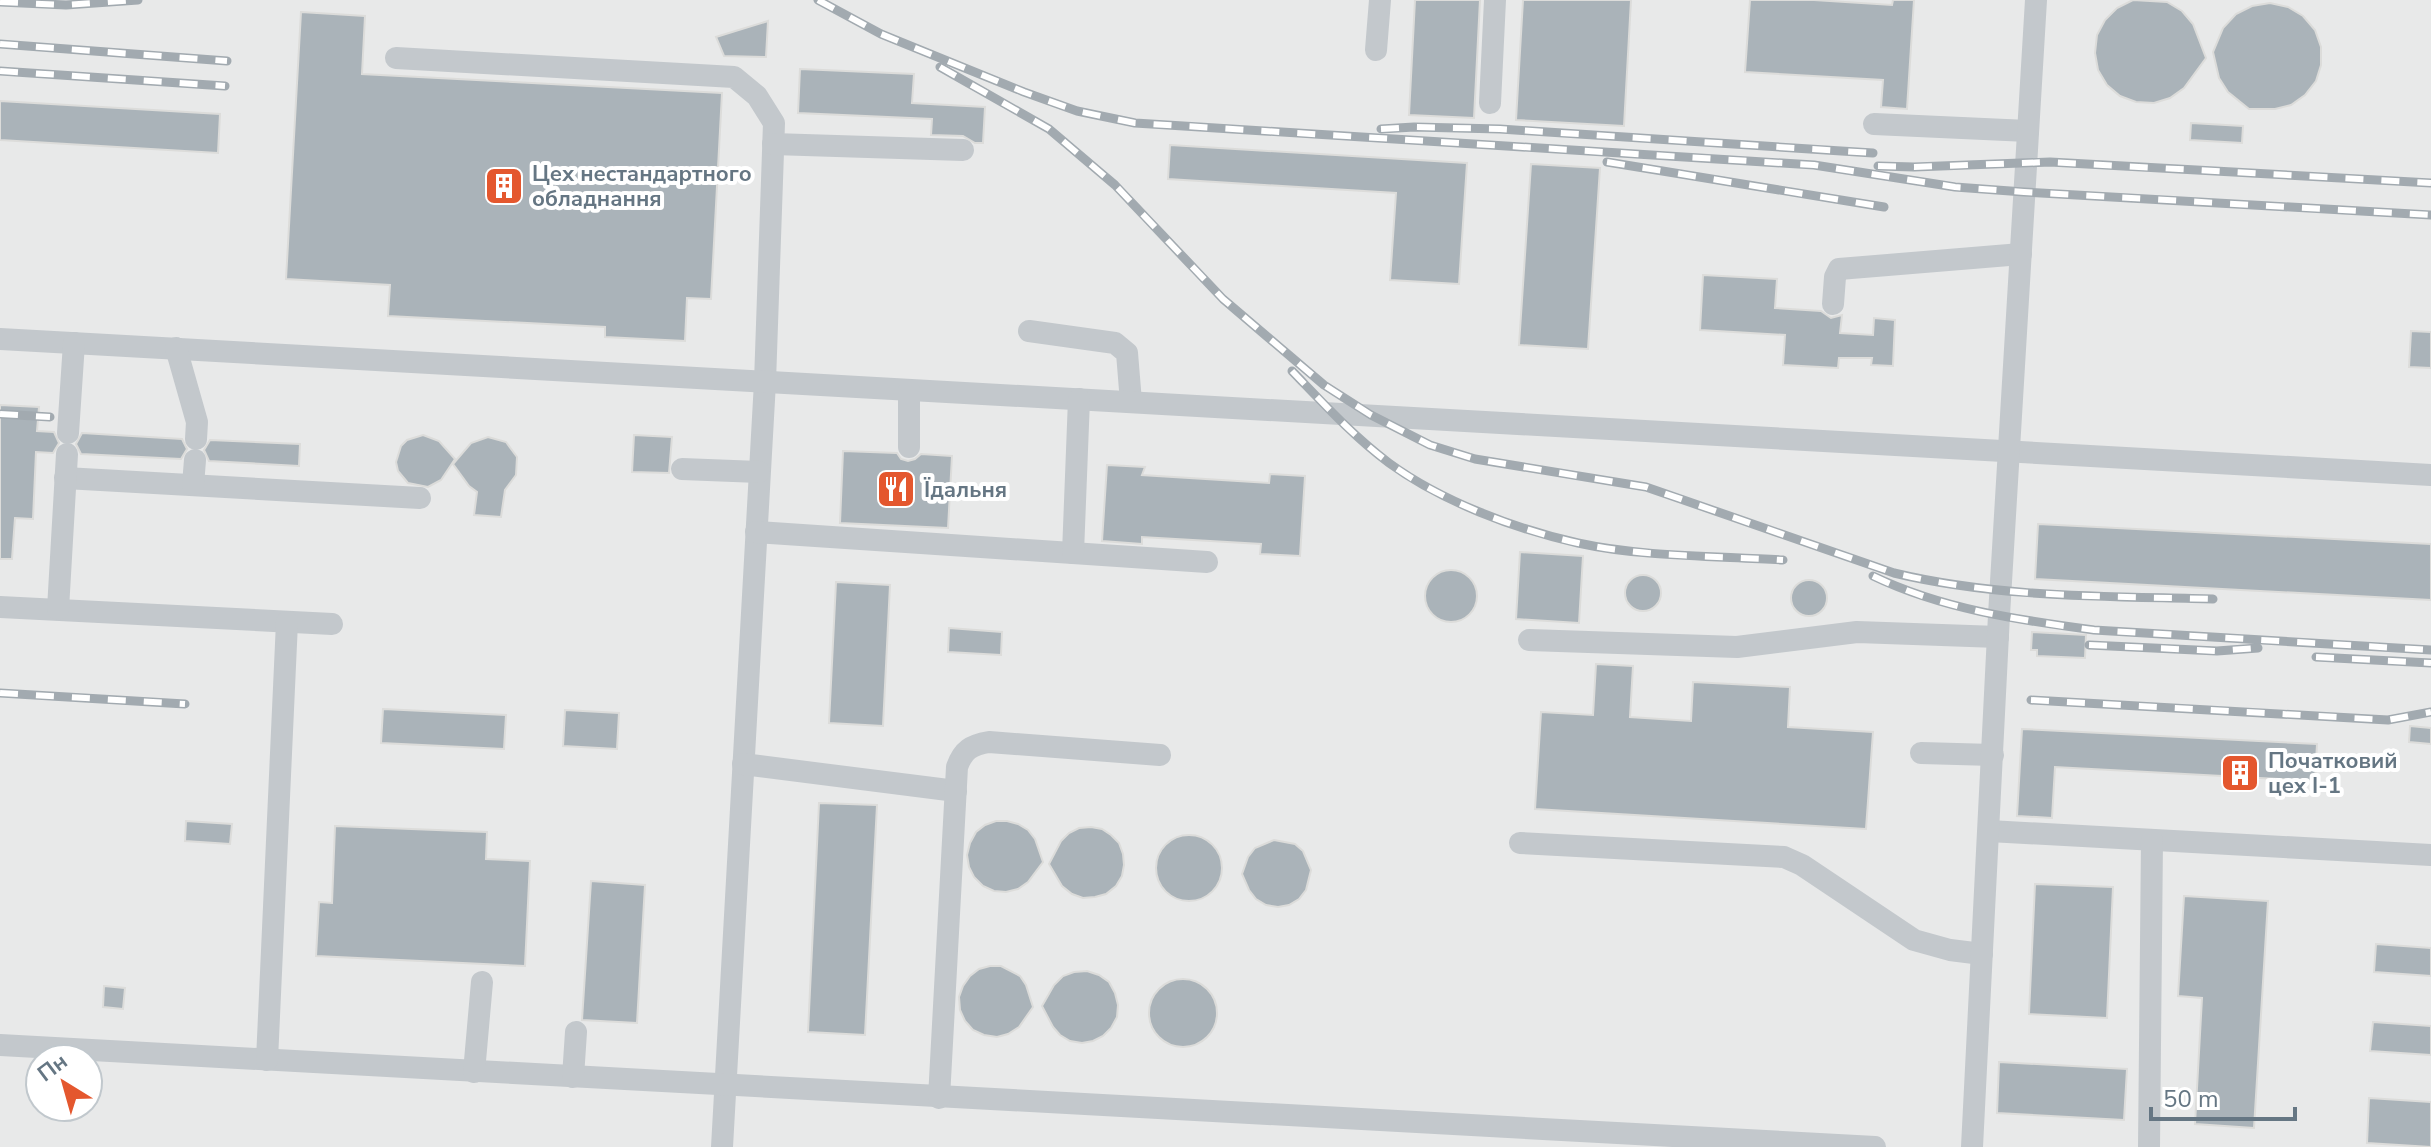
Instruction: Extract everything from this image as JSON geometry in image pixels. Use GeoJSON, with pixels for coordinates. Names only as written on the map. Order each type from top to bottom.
{"type":"FeatureCollection","features":[{"type":"Feature","properties":{"kind":"lane"},"geometry":{"type":"LineString","coordinates":[[1376,50],[1380,0]]}},
{"type":"Feature","properties":{"kind":"lane"},"geometry":{"type":"LineString","coordinates":[[1490,103],[1495,0]]}},
{"type":"Feature","properties":{"kind":"lane"},"geometry":{"type":"LineString","coordinates":[[1972,1147],[1998,637],[2036,0]]}},
{"type":"Feature","properties":{"kind":"lane"},"geometry":{"type":"LineString","coordinates":[[396,58],[734,77],[757,96],[774,123],[765,382],[722,1147]]}},
{"type":"Feature","properties":{"kind":"lane"},"geometry":{"type":"LineString","coordinates":[[1874,124],[2028,131]]}},
{"type":"Feature","properties":{"kind":"lane"},"geometry":{"type":"LineString","coordinates":[[773,144],[963,150]]}},
{"type":"Feature","properties":{"kind":"lane"},"geometry":{"type":"LineString","coordinates":[[1833,304],[1835,277],[1839,269],[2021,254]]}},
{"type":"Feature","properties":{"kind":"lane"},"geometry":{"type":"LineString","coordinates":[[1029,331],[1115,343],[1127,353],[1131,402]]}},
{"type":"Feature","properties":{"kind":"lane"},"geometry":{"type":"LineString","coordinates":[[0,339],[2431,475]]}},
{"type":"Feature","properties":{"kind":"lane"},"geometry":{"type":"LineString","coordinates":[[58,609],[74,343]]}},
{"type":"Feature","properties":{"kind":"lane"},"geometry":{"type":"LineString","coordinates":[[176,348],[197,422],[193,485]]}},
{"type":"Feature","properties":{"kind":"lane"},"geometry":{"type":"LineString","coordinates":[[909,390],[909,447]]}},
{"type":"Feature","properties":{"kind":"lane"},"geometry":{"type":"LineString","coordinates":[[1073,553],[1079,399]]}},
{"type":"Feature","properties":{"kind":"lane"},"geometry":{"type":"LineString","coordinates":[[682,469],[759,472]]}},
{"type":"Feature","properties":{"kind":"lane"},"geometry":{"type":"LineString","coordinates":[[65,478],[420,498]]}},
{"type":"Feature","properties":{"kind":"lane"},"geometry":{"type":"LineString","coordinates":[[756,532],[1207,562]]}},
{"type":"Feature","properties":{"kind":"lane"},"geometry":{"type":"LineString","coordinates":[[0,607],[332,624]]}},
{"type":"Feature","properties":{"kind":"lane"},"geometry":{"type":"LineString","coordinates":[[267,1060],[287,622]]}},
{"type":"Feature","properties":{"kind":"lane"},"geometry":{"type":"LineString","coordinates":[[1529,640],[1737,647],[1857,632],[1998,637]]}},
{"type":"Feature","properties":{"kind":"lane"},"geometry":{"type":"LineString","coordinates":[[939,1098],[957,767],[962,752],[974,744],[989,742],[1160,755]]}},
{"type":"Feature","properties":{"kind":"lane"},"geometry":{"type":"LineString","coordinates":[[1921,753],[1993,755]]}},
{"type":"Feature","properties":{"kind":"lane"},"geometry":{"type":"LineString","coordinates":[[743,764],[956,791]]}},
{"type":"Feature","properties":{"kind":"lane"},"geometry":{"type":"LineString","coordinates":[[1989,831],[2431,855]]}},
{"type":"Feature","properties":{"kind":"lane"},"geometry":{"type":"LineString","coordinates":[[2149,1147],[2152,840]]}},
{"type":"Feature","properties":{"kind":"lane"},"geometry":{"type":"LineString","coordinates":[[1520,843],[1784,857],[1802,865],[1914,940],[1950,950],[1982,954]]}},
{"type":"Feature","properties":{"kind":"lane"},"geometry":{"type":"LineString","coordinates":[[474,1072],[482,982]]}},
{"type":"Feature","properties":{"kind":"lane"},"geometry":{"type":"LineString","coordinates":[[573,1077],[576,1032]]}},
{"type":"Feature","properties":{"kind":"lane"},"geometry":{"type":"LineString","coordinates":[[0,1045],[1875,1147]]}},
{"type":"Feature","properties":{"kind":"shaded area"},"geometry":{"type":"Polygon","coordinates":[[[0,0],[2431,0],[2431,1147],[0,1147],[0,0]]]}},
{"type":"Feature","properties":{"kind":"building"},"geometry":{"type":"Polygon","coordinates":[[[1415,0],[1480,0],[1474,118],[1409,115],[1415,0]]]}},
{"type":"Feature","properties":{"kind":"building"},"geometry":{"type":"Polygon","coordinates":[[[1523,0],[1631,0],[1624,126],[1516,120],[1523,0]]]}},
{"type":"Feature","properties":{"kind":"building"},"geometry":{"type":"Polygon","coordinates":[[[1750,0],[1892,5],[1893,0],[1914,0],[1907,109],[1881,107],[1883,80],[1745,72],[1750,0]]]}},
{"type":"Feature","properties":{"kind":"building"},"geometry":{"type":"Polygon","coordinates":[[[2133,0],[2167,2],[2182,11],[2193,24],[2206,58],[2184,88],[2170,98],[2154,103],[2136,102],[2120,96],[2107,85],[2098,70],[2095,53],[2097,35],[2105,20],[2117,8],[2133,0]]]}},
{"type":"Feature","properties":{"kind":"building"},"geometry":{"type":"Polygon","coordinates":[[[2270,3],[2288,7],[2303,16],[2315,30],[2321,47],[2321,65],[2316,81],[2305,95],[2291,105],[2275,109],[2249,109],[2228,92],[2219,78],[2213,52],[2223,28],[2236,14],[2252,6],[2270,3]]]}},
{"type":"Feature","properties":{"kind":"building","name":"Цех нестандартного обладнання"},"geometry":{"type":"Polygon","coordinates":[[[301,12],[365,16],[362,74],[722,93],[711,299],[687,298],[685,341],[605,337],[605,327],[388,316],[390,285],[286,279],[301,12]]]}},
{"type":"Feature","properties":{"kind":"building"},"geometry":{"type":"Polygon","coordinates":[[[768,21],[766,57],[724,56],[716,37],[768,21]]]}},
{"type":"Feature","properties":{"kind":"building"},"geometry":{"type":"Polygon","coordinates":[[[800,69],[914,74],[912,103],[985,107],[983,143],[975,143],[963,136],[931,135],[932,119],[798,113],[800,69]]]}},
{"type":"Feature","properties":{"kind":"building"},"geometry":{"type":"Polygon","coordinates":[[[0,101],[220,114],[218,153],[0,140],[0,101]]]}},
{"type":"Feature","properties":{"kind":"building"},"geometry":{"type":"Polygon","coordinates":[[[2191,123],[2243,126],[2242,143],[2190,140],[2191,123]]]}},
{"type":"Feature","properties":{"kind":"building"},"geometry":{"type":"Polygon","coordinates":[[[1170,145],[1467,163],[1459,284],[1390,280],[1396,193],[1168,179],[1170,145]]]}},
{"type":"Feature","properties":{"kind":"building"},"geometry":{"type":"Polygon","coordinates":[[[1531,164],[1600,168],[1588,349],[1519,345],[1531,164]]]}},
{"type":"Feature","properties":{"kind":"building"},"geometry":{"type":"Polygon","coordinates":[[[1703,275],[1777,279],[1775,308],[1821,311],[1831,318],[1842,315],[1840,333],[1873,335],[1874,318],[1895,320],[1893,366],[1871,365],[1872,358],[1839,358],[1838,368],[1783,365],[1785,335],[1700,330],[1703,275]]]}},
{"type":"Feature","properties":{"kind":"building"},"geometry":{"type":"Polygon","coordinates":[[[2411,331],[2431,332],[2431,368],[2409,367],[2411,331]]]}},
{"type":"Feature","properties":{"kind":"building"},"geometry":{"type":"Polygon","coordinates":[[[0,405],[39,407],[37,431],[54,432],[59,443],[53,453],[36,452],[33,519],[15,518],[12,559],[0,559],[0,405]]]}},
{"type":"Feature","properties":{"kind":"building"},"geometry":{"type":"Polygon","coordinates":[[[82,433],[182,439],[187,449],[181,459],[81,454],[76,444],[82,433]]]}},
{"type":"Feature","properties":{"kind":"building"},"geometry":{"type":"Polygon","coordinates":[[[423,435],[439,441],[455,459],[441,480],[428,487],[408,483],[398,471],[396,462],[401,446],[407,440],[423,435]]]}},
{"type":"Feature","properties":{"kind":"building"},"geometry":{"type":"Polygon","coordinates":[[[634,435],[672,437],[669,473],[632,472],[634,435]]]}},
{"type":"Feature","properties":{"kind":"building"},"geometry":{"type":"Polygon","coordinates":[[[488,437],[506,442],[517,457],[516,475],[505,490],[501,517],[474,515],[477,492],[453,464],[471,443],[488,437]]]}},
{"type":"Feature","properties":{"kind":"building"},"geometry":{"type":"Polygon","coordinates":[[[210,440],[300,444],[299,466],[209,461],[204,450],[210,440]]]}},
{"type":"Feature","properties":{"kind":"building","name":"Їдальня"},"geometry":{"type":"Polygon","coordinates":[[[843,451],[897,453],[901,459],[908,461],[921,454],[952,456],[948,528],[840,523],[843,451]]]}},
{"type":"Feature","properties":{"kind":"building"},"geometry":{"type":"Polygon","coordinates":[[[1107,465],[1145,467],[1142,475],[1269,483],[1270,474],[1305,476],[1300,556],[1260,554],[1261,544],[1142,537],[1142,544],[1102,541],[1107,465]]]}},
{"type":"Feature","properties":{"kind":"building"},"geometry":{"type":"Polygon","coordinates":[[[2038,524],[2431,544],[2431,600],[2035,579],[2038,524]]]}},
{"type":"Feature","properties":{"kind":"building"},"geometry":{"type":"Polygon","coordinates":[[[1520,552],[1583,556],[1579,623],[1516,619],[1520,552]]]}},
{"type":"Feature","properties":{"kind":"building"},"geometry":{"type":"Polygon","coordinates":[[[1451,570],[1469,578],[1477,596],[1469,614],[1451,622],[1433,614],[1425,596],[1433,578],[1451,570]]]}},
{"type":"Feature","properties":{"kind":"building"},"geometry":{"type":"Polygon","coordinates":[[[1643,575],[1656,580],[1661,593],[1656,606],[1643,611],[1630,606],[1625,593],[1630,580],[1643,575]]]}},
{"type":"Feature","properties":{"kind":"building"},"geometry":{"type":"Polygon","coordinates":[[[1809,580],[1822,585],[1827,598],[1822,611],[1809,616],[1796,611],[1791,598],[1796,585],[1809,580]]]}},
{"type":"Feature","properties":{"kind":"building"},"geometry":{"type":"Polygon","coordinates":[[[836,582],[890,585],[883,726],[829,723],[836,582]]]}},
{"type":"Feature","properties":{"kind":"building"},"geometry":{"type":"Polygon","coordinates":[[[949,628],[1002,632],[1001,655],[948,652],[949,628]]]}},
{"type":"Feature","properties":{"kind":"building"},"geometry":{"type":"Polygon","coordinates":[[[2032,632],[2086,635],[2085,658],[2037,656],[2037,650],[2031,650],[2032,632]]]}},
{"type":"Feature","properties":{"kind":"building"},"geometry":{"type":"Polygon","coordinates":[[[1596,664],[1633,666],[1630,717],[1691,721],[1693,682],[1790,687],[1788,727],[1873,732],[1866,829],[1535,809],[1541,712],[1593,715],[1596,664]]]}},
{"type":"Feature","properties":{"kind":"building"},"geometry":{"type":"Polygon","coordinates":[[[383,709],[506,715],[504,749],[381,743],[383,709]]]}},
{"type":"Feature","properties":{"kind":"building"},"geometry":{"type":"Polygon","coordinates":[[[565,710],[619,713],[617,749],[563,746],[565,710]]]}},
{"type":"Feature","properties":{"kind":"building"},"geometry":{"type":"Polygon","coordinates":[[[2410,726],[2431,728],[2431,744],[2409,742],[2410,726]]]}},
{"type":"Feature","properties":{"kind":"building","name":"Початковий цех І-1"},"geometry":{"type":"Polygon","coordinates":[[[2022,729],[2317,744],[2315,781],[2055,767],[2052,818],[2017,816],[2022,729]]]}},
{"type":"Feature","properties":{"kind":"building"},"geometry":{"type":"Polygon","coordinates":[[[819,803],[877,805],[865,1035],[808,1032],[819,803]]]}},
{"type":"Feature","properties":{"kind":"building"},"geometry":{"type":"Polygon","coordinates":[[[186,821],[232,824],[230,844],[185,841],[186,821]]]}},
{"type":"Feature","properties":{"kind":"building"},"geometry":{"type":"Polygon","coordinates":[[[996,821],[1018,824],[1028,830],[1035,839],[1043,862],[1028,882],[1006,892],[983,886],[974,877],[967,855],[976,832],[996,821]]]}},
{"type":"Feature","properties":{"kind":"building"},"geometry":{"type":"Polygon","coordinates":[[[335,826],[487,832],[486,859],[530,861],[525,966],[316,956],[319,902],[332,903],[335,826]]]}},
{"type":"Feature","properties":{"kind":"building"},"geometry":{"type":"Polygon","coordinates":[[[1091,827],[1102,829],[1119,843],[1124,865],[1116,886],[1106,894],[1083,898],[1062,886],[1049,864],[1069,833],[1091,827]]]}},
{"type":"Feature","properties":{"kind":"building"},"geometry":{"type":"Polygon","coordinates":[[[1183,835],[1195,835],[1207,840],[1217,850],[1222,868],[1220,881],[1207,896],[1195,901],[1183,901],[1171,896],[1161,886],[1156,874],[1156,862],[1161,850],[1171,840],[1183,835]]]}},
{"type":"Feature","properties":{"kind":"building"},"geometry":{"type":"Polygon","coordinates":[[[1274,840],[1295,844],[1303,851],[1311,870],[1306,890],[1299,899],[1278,907],[1256,899],[1242,874],[1255,848],[1274,840]]]}},
{"type":"Feature","properties":{"kind":"building"},"geometry":{"type":"Polygon","coordinates":[[[591,881],[645,885],[637,1023],[582,1020],[591,881]]]}},
{"type":"Feature","properties":{"kind":"building"},"geometry":{"type":"Polygon","coordinates":[[[2035,884],[2113,887],[2107,1018],[2029,1014],[2035,884]]]}},
{"type":"Feature","properties":{"kind":"building"},"geometry":{"type":"Polygon","coordinates":[[[2184,896],[2268,901],[2254,1128],[2195,1124],[2202,998],[2178,996],[2184,896]]]}},
{"type":"Feature","properties":{"kind":"building"},"geometry":{"type":"Polygon","coordinates":[[[2376,944],[2431,948],[2431,976],[2374,972],[2376,944]]]}},
{"type":"Feature","properties":{"kind":"building"},"geometry":{"type":"Polygon","coordinates":[[[1001,966],[1020,976],[1033,1007],[1019,1027],[997,1037],[973,1030],[960,1010],[959,997],[963,986],[979,969],[1001,966]]]}},
{"type":"Feature","properties":{"kind":"building"},"geometry":{"type":"Polygon","coordinates":[[[1087,971],[1109,982],[1118,1005],[1117,1017],[1111,1028],[1103,1036],[1082,1043],[1060,1035],[1042,1006],[1063,976],[1087,971]]]}},
{"type":"Feature","properties":{"kind":"building"},"geometry":{"type":"Polygon","coordinates":[[[1176,979],[1190,979],[1202,984],[1212,994],[1217,1013],[1212,1032],[1202,1042],[1190,1047],[1176,1047],[1164,1042],[1154,1032],[1149,1020],[1149,1006],[1154,994],[1164,984],[1176,979]]]}},
{"type":"Feature","properties":{"kind":"building"},"geometry":{"type":"Polygon","coordinates":[[[104,986],[125,988],[123,1009],[103,1007],[104,986]]]}},
{"type":"Feature","properties":{"kind":"building"},"geometry":{"type":"Polygon","coordinates":[[[2373,1022],[2431,1026],[2431,1055],[2370,1051],[2373,1022]]]}},
{"type":"Feature","properties":{"kind":"building"},"geometry":{"type":"Polygon","coordinates":[[[1999,1062],[2127,1069],[2124,1120],[1997,1113],[1999,1062]]]}},
{"type":"Feature","properties":{"kind":"building"},"geometry":{"type":"Polygon","coordinates":[[[2369,1098],[2431,1102],[2431,1147],[2367,1143],[2369,1098]]]}},
{"type":"Feature","properties":{"kind":"railway"},"geometry":{"type":"LineString","coordinates":[[0,2],[66,5],[138,0]]}},
{"type":"Feature","properties":{"kind":"railway"},"geometry":{"type":"LineString","coordinates":[[818,0],[881,34],[1024,92],[1077,111],[1135,123],[1814,165],[1955,187],[2431,215]]}},
{"type":"Feature","properties":{"kind":"railway"},"geometry":{"type":"LineString","coordinates":[[0,44],[227,61]]}},
{"type":"Feature","properties":{"kind":"railway"},"geometry":{"type":"LineString","coordinates":[[940,67],[1049,129],[1115,185],[1223,299],[1324,385],[1371,415],[1430,445],[1475,459],[1646,487],[1894,573],[1933,581],[2053,594],[2213,599]]}},
{"type":"Feature","properties":{"kind":"railway"},"geometry":{"type":"LineString","coordinates":[[0,71],[225,86]]}},
{"type":"Feature","properties":{"kind":"railway"},"geometry":{"type":"LineString","coordinates":[[1381,129],[1500,129],[1873,153]]}},
{"type":"Feature","properties":{"kind":"railway"},"geometry":{"type":"LineString","coordinates":[[1607,162],[1884,207]]}},
{"type":"Feature","properties":{"kind":"railway"},"geometry":{"type":"LineString","coordinates":[[1878,166],[2050,162],[2431,183]]}},
{"type":"Feature","properties":{"kind":"railway"},"geometry":{"type":"LineString","coordinates":[[1292,371],[1389,463],[1432,490],[1504,522],[1602,548],[1783,560]]}},
{"type":"Feature","properties":{"kind":"railway"},"geometry":{"type":"LineString","coordinates":[[0,414],[50,417]]}},
{"type":"Feature","properties":{"kind":"railway"},"geometry":{"type":"LineString","coordinates":[[1873,576],[1953,605],[2094,630],[2431,650]]}},
{"type":"Feature","properties":{"kind":"railway"},"geometry":{"type":"LineString","coordinates":[[2089,645],[2217,651],[2258,648]]}},
{"type":"Feature","properties":{"kind":"railway"},"geometry":{"type":"LineString","coordinates":[[2316,657],[2431,663]]}},
{"type":"Feature","properties":{"kind":"railway"},"geometry":{"type":"LineString","coordinates":[[0,693],[185,704]]}},
{"type":"Feature","properties":{"kind":"railway"},"geometry":{"type":"LineString","coordinates":[[2031,700],[2388,720],[2431,712]]}},
{"type":"Feature","properties":{"kind":"place","name":"Цех нестандартного обладнання"},"geometry":{"type":"Point","coordinates":[504,186]}},
{"type":"Feature","properties":{"kind":"place","name":"Їдальня"},"geometry":{"type":"Point","coordinates":[896,489]}},
{"type":"Feature","properties":{"kind":"place","name":"Початковий цех І-1"},"geometry":{"type":"Point","coordinates":[2240,773]}}]}
